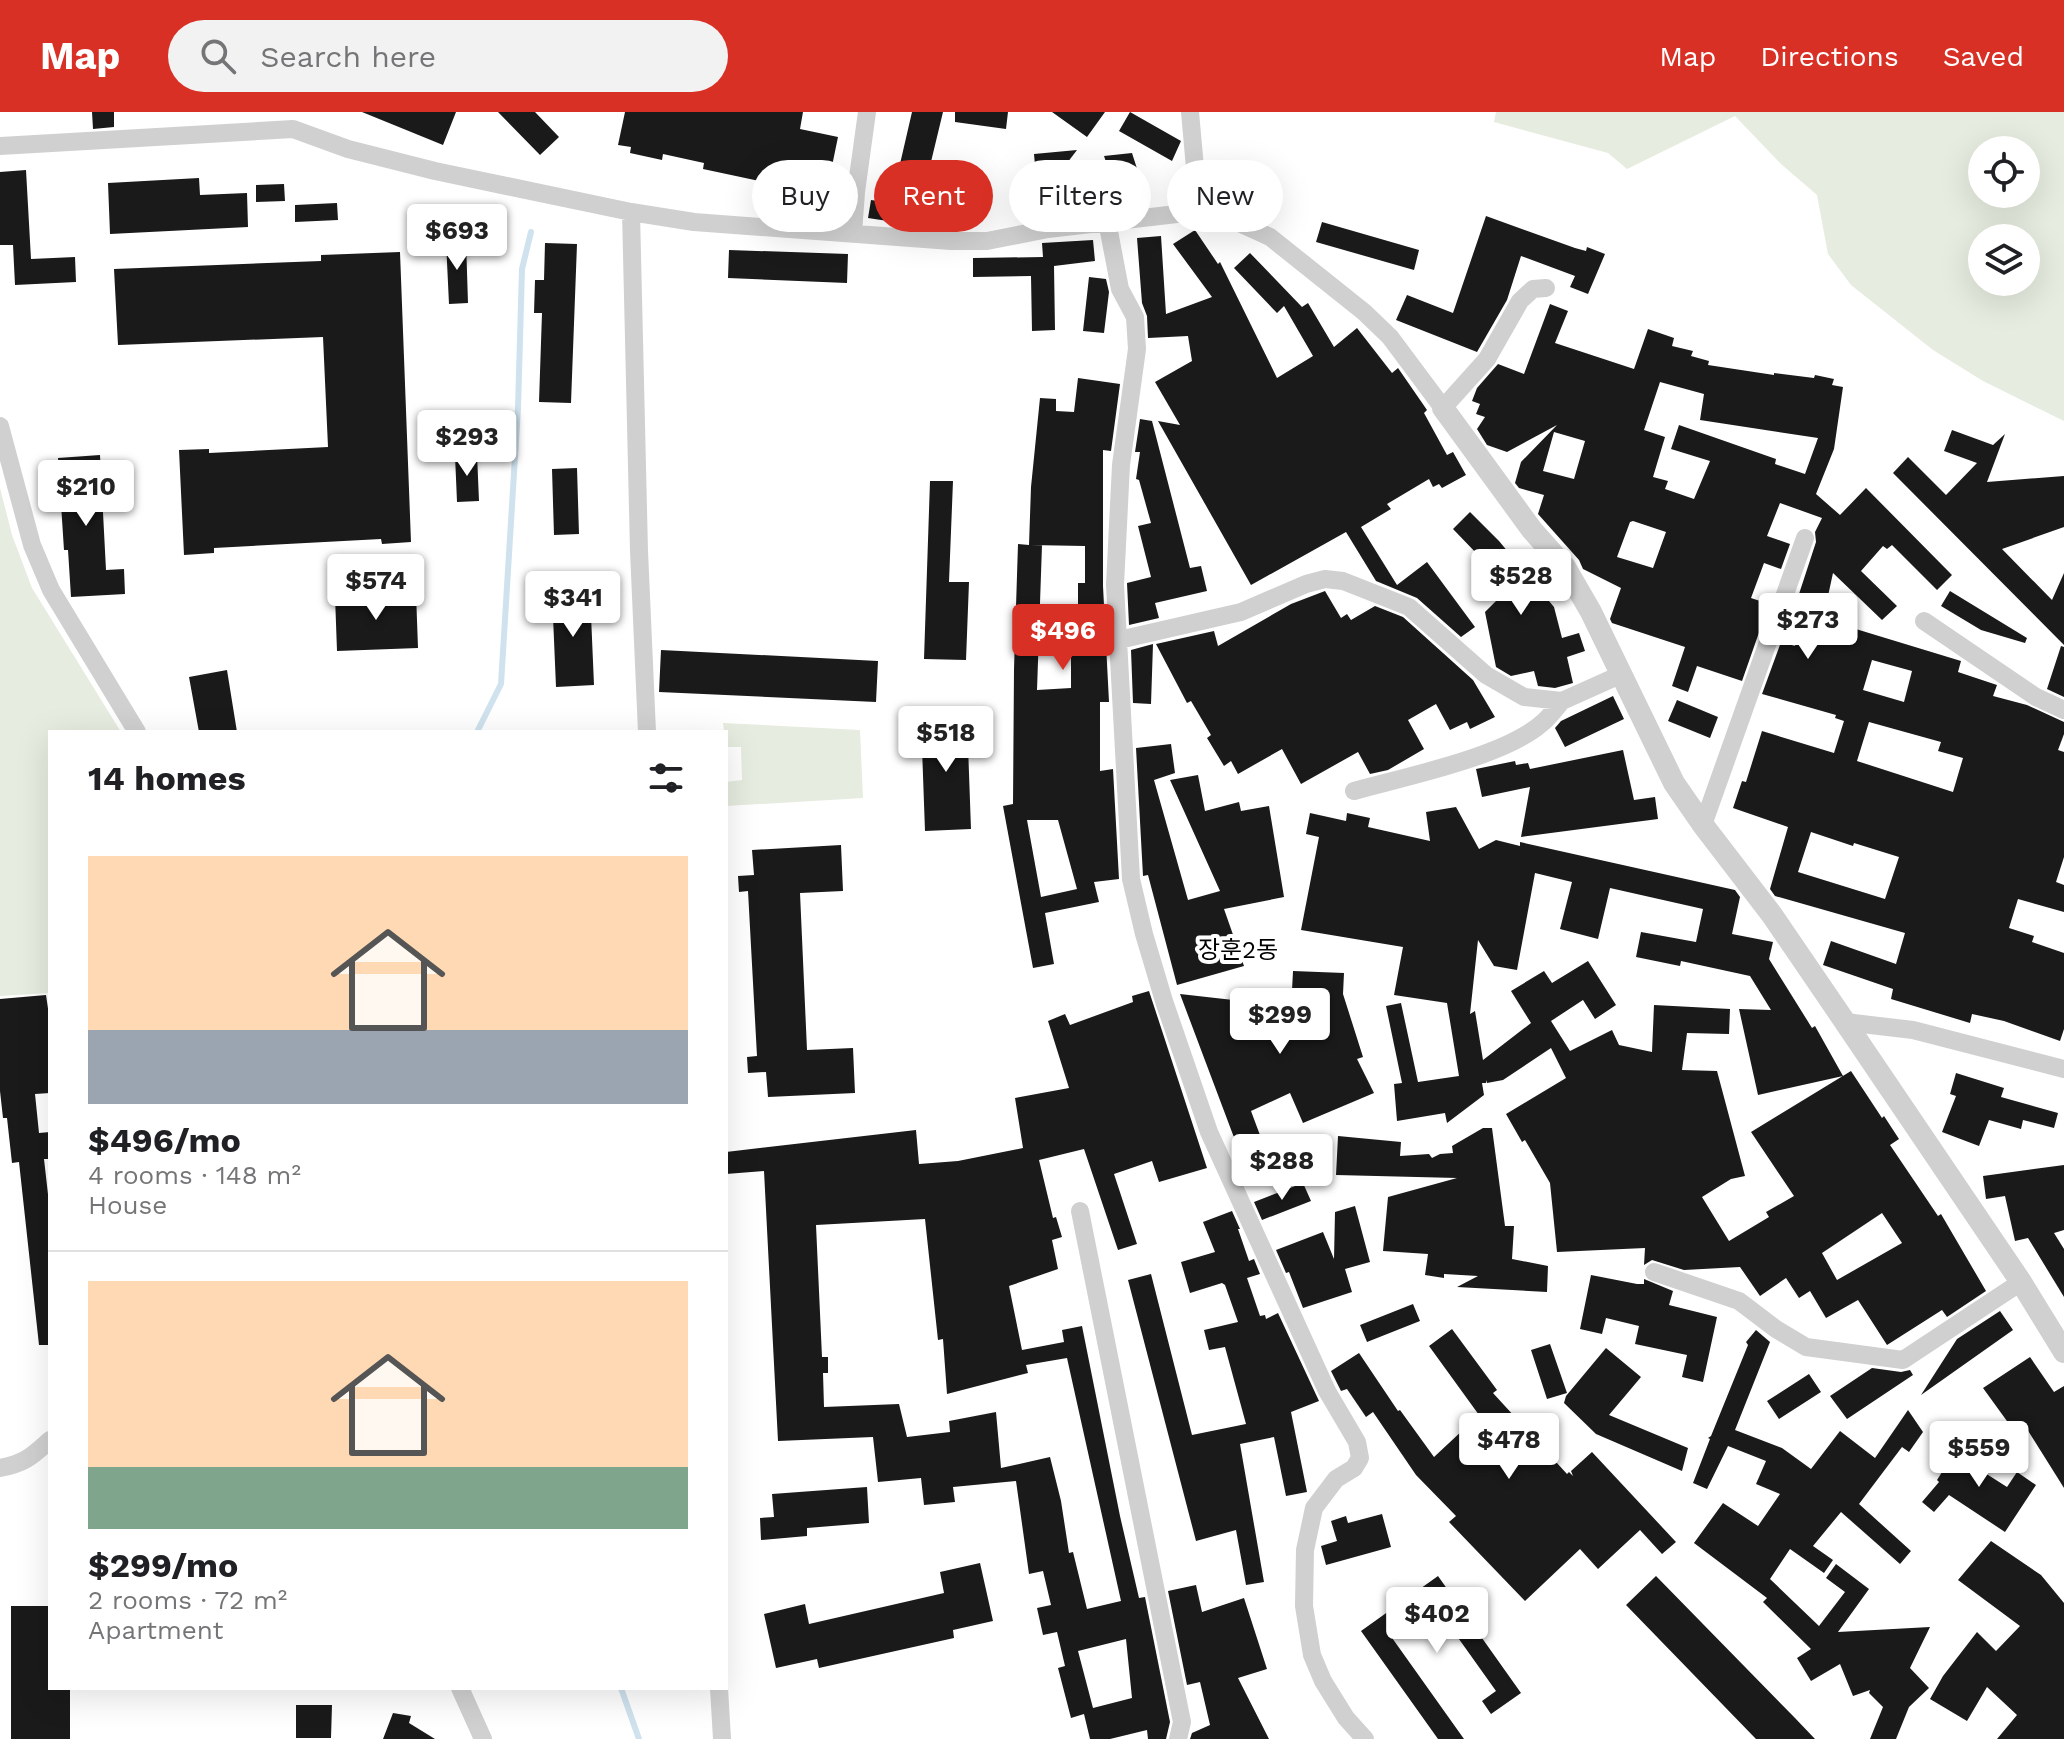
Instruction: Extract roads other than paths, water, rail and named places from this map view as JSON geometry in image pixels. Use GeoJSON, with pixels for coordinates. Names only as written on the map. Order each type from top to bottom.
{"type":"FeatureCollection","features":[{"type":"Feature","properties":{"kind":"street"},"geometry":{"type":"LineString","coordinates":[[853,233],[867,112]]}},
{"type":"Feature","properties":{"kind":"street"},"geometry":{"type":"LineString","coordinates":[[1190,112],[1194,160]]}},
{"type":"Feature","properties":{"kind":"street"},"geometry":{"type":"LineString","coordinates":[[0,146],[293,129],[348,149],[435,171],[694,222],[951,241],[987,241],[1041,232]]}},
{"type":"Feature","properties":{"kind":"street"},"geometry":{"type":"LineString","coordinates":[[631,212],[639,551],[647,730]]}},
{"type":"Feature","properties":{"kind":"street"},"geometry":{"type":"LineString","coordinates":[[1109,232],[1120,289],[1135,317],[1137,349],[1121,465],[1115,585],[1131,879],[1144,934],[1209,1132],[1327,1391],[1357,1442],[1360,1458],[1354,1468],[1336,1479],[1314,1508],[1305,1550],[1304,1606],[1312,1655],[1323,1681],[1346,1718],[1365,1739]]}},
{"type":"Feature","properties":{"kind":"street"},"geometry":{"type":"LineString","coordinates":[[1259,232],[1270,237],[1364,312],[1390,337],[1532,530],[1565,567],[1591,612],[1674,783],[1772,915],[2021,1282],[2064,1352]]}},
{"type":"Feature","properties":{"kind":"street"},"geometry":{"type":"LineString","coordinates":[[1443,408],[1487,359],[1520,301],[1533,289],[1546,288]]}},
{"type":"Feature","properties":{"kind":"street"},"geometry":{"type":"LineString","coordinates":[[0,426],[32,545],[51,590],[136,730]]}},
{"type":"Feature","properties":{"kind":"street"},"geometry":{"type":"LineString","coordinates":[[1703,825],[1805,538]]}},
{"type":"Feature","properties":{"kind":"street"},"geometry":{"type":"LineString","coordinates":[[1119,640],[1241,612],[1306,584],[1325,579],[1343,581],[1409,607],[1486,675],[1524,697],[1562,701]]}},
{"type":"Feature","properties":{"kind":"street"},"geometry":{"type":"LineString","coordinates":[[1924,621],[2036,697],[2064,710]]}},
{"type":"Feature","properties":{"kind":"street"},"geometry":{"type":"LineString","coordinates":[[1354,791],[1465,759],[1523,737],[1542,724],[1562,701],[1620,675]]}},
{"type":"Feature","properties":{"kind":"street"},"geometry":{"type":"LineString","coordinates":[[1845,1022],[1913,1030],[2064,1069]]}},
{"type":"Feature","properties":{"kind":"street"},"geometry":{"type":"LineString","coordinates":[[1080,1211],[1182,1722],[1178,1739]]}},
{"type":"Feature","properties":{"kind":"street"},"geometry":{"type":"LineString","coordinates":[[1654,1272],[1739,1301],[1806,1347],[1903,1360],[2021,1282]]}},
{"type":"Feature","properties":{"kind":"street"},"geometry":{"type":"LineString","coordinates":[[0,1468],[18,1465],[37,1455],[48,1442]]}},
{"type":"Feature","properties":{"kind":"street"},"geometry":{"type":"LineString","coordinates":[[461,1690],[483,1739]]}},
{"type":"Feature","properties":{"kind":"street"},"geometry":{"type":"LineString","coordinates":[[719,1690],[722,1739]]}},
{"type":"Feature","properties":{"kind":"waterway"},"geometry":{"type":"LineString","coordinates":[[478,730],[501,684],[518,408],[522,269],[531,232]]}},
{"type":"Feature","properties":{"kind":"waterway"},"geometry":{"type":"LineString","coordinates":[[622,1690],[639,1739]]}},
{"type":"Feature","properties":{"kind":"district","name":"장훈2동"},"geometry":{"type":"Point","coordinates":[1238,950]}}]}
